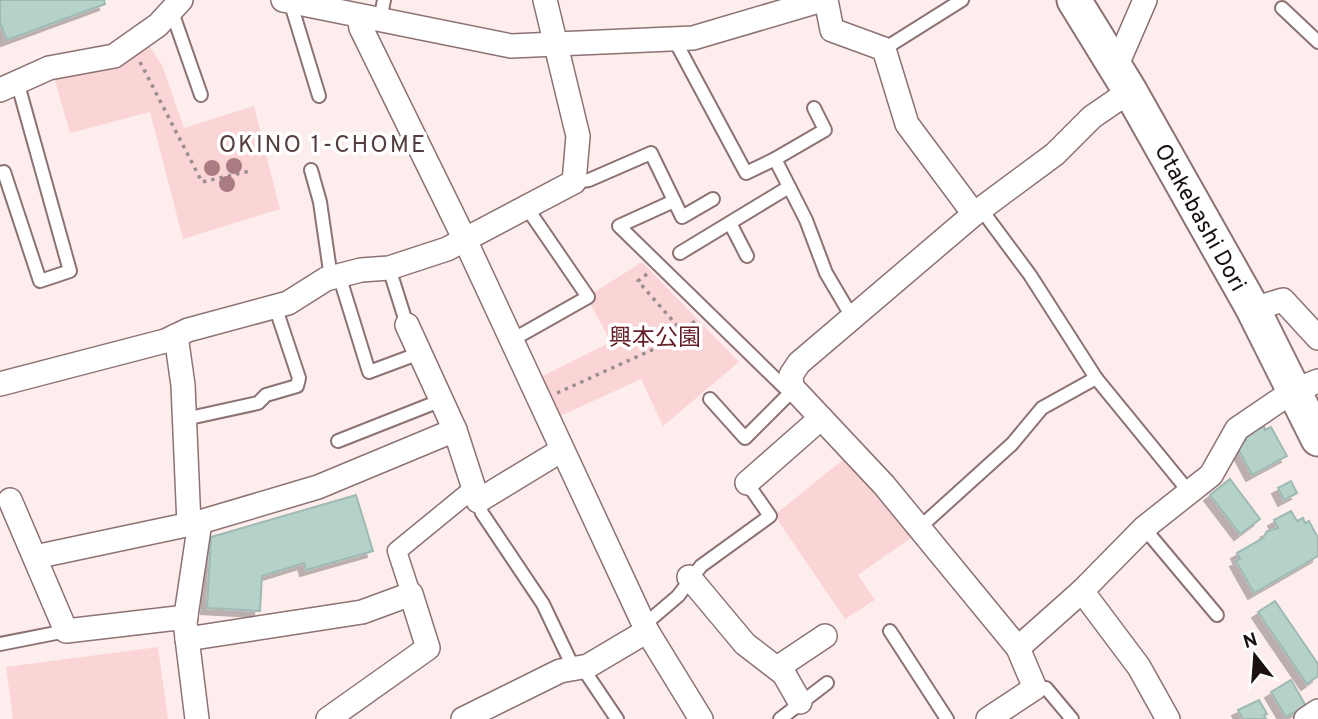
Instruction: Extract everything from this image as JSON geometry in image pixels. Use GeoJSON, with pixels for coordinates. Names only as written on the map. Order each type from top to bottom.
{"type":"FeatureCollection","features":[{"type":"Feature","properties":{"kind":"main road","name":"Otakebashi Dori"},"geometry":{"type":"LineString","coordinates":[[1074,0],[1123,79],[1253,309],[1306,386],[1318,439]]}},
{"type":"Feature","properties":{"kind":"street"},"geometry":{"type":"LineString","coordinates":[[0,384],[165,341],[176,335],[288,303],[335,276],[389,268],[466,242],[574,182],[578,136],[545,0]]}},
{"type":"Feature","properties":{"kind":"street"},"geometry":{"type":"LineString","coordinates":[[287,1],[374,12],[511,46],[693,38],[824,0],[832,30],[884,49],[907,124],[977,212]]}},
{"type":"Feature","properties":{"kind":"street"},"geometry":{"type":"LineString","coordinates":[[988,719],[1035,688],[1018,648],[884,485],[792,387],[792,375],[799,363],[852,317],[977,212],[1055,155],[1092,117],[1123,79],[1145,0]]}},
{"type":"Feature","properties":{"kind":"street"},"geometry":{"type":"LineString","coordinates":[[9,86],[49,68],[114,56],[176,6]]}},
{"type":"Feature","properties":{"kind":"street"},"geometry":{"type":"LineString","coordinates":[[374,12],[361,28],[466,242],[645,628],[701,719]]}},
{"type":"Feature","properties":{"kind":"street"},"geometry":{"type":"LineString","coordinates":[[1253,309],[1283,300],[1318,338]]}},
{"type":"Feature","properties":{"kind":"street"},"geometry":{"type":"LineString","coordinates":[[407,325],[455,430],[476,495]]}},
{"type":"Feature","properties":{"kind":"street"},"geometry":{"type":"LineString","coordinates":[[176,335],[194,524],[186,628],[197,719]]}},
{"type":"Feature","properties":{"kind":"street"},"geometry":{"type":"LineString","coordinates":[[1018,648],[1082,591],[1144,528],[1211,475],[1237,429],[1306,386]]}},
{"type":"Feature","properties":{"kind":"street"},"geometry":{"type":"LineString","coordinates":[[747,483],[821,418]]}},
{"type":"Feature","properties":{"kind":"street"},"geometry":{"type":"LineString","coordinates":[[35,557],[194,524],[318,487],[455,430]]}},
{"type":"Feature","properties":{"kind":"street"},"geometry":{"type":"LineString","coordinates":[[328,719],[428,648],[397,551],[476,495],[562,450]]}},
{"type":"Feature","properties":{"kind":"street"},"geometry":{"type":"LineString","coordinates":[[10,500],[66,631],[186,628],[362,612],[411,594]]}},
{"type":"Feature","properties":{"kind":"street"},"geometry":{"type":"LineString","coordinates":[[689,578],[745,644],[777,668],[800,702]]}},
{"type":"Feature","properties":{"kind":"street"},"geometry":{"type":"LineString","coordinates":[[1082,591],[1139,667],[1168,719]]}},
{"type":"Feature","properties":{"kind":"street"},"geometry":{"type":"LineString","coordinates":[[463,719],[524,686],[560,671],[578,668],[645,628]]}},
{"type":"Feature","properties":{"kind":"street"},"geometry":{"type":"LineString","coordinates":[[777,668],[825,636]]}},
{"type":"Feature","properties":{"kind":"street"},"geometry":{"type":"LineString","coordinates":[[1306,719],[1318,711]]}},
{"type":"Feature","properties":{"kind":"lane"},"geometry":{"type":"LineString","coordinates":[[884,49],[962,0]]}},
{"type":"Feature","properties":{"kind":"lane"},"geometry":{"type":"LineString","coordinates":[[287,1],[319,96]]}},
{"type":"Feature","properties":{"kind":"lane"},"geometry":{"type":"LineString","coordinates":[[176,6],[201,95]]}},
{"type":"Feature","properties":{"kind":"lane"},"geometry":{"type":"LineString","coordinates":[[1282,9],[1318,42]]}},
{"type":"Feature","properties":{"kind":"lane"},"geometry":{"type":"LineString","coordinates":[[674,38],[746,173],[825,130],[814,108]]}},
{"type":"Feature","properties":{"kind":"lane"},"geometry":{"type":"LineString","coordinates":[[0,173],[4,172],[40,281],[70,271],[9,86]]}},
{"type":"Feature","properties":{"kind":"lane"},"geometry":{"type":"LineString","coordinates":[[574,182],[589,180],[651,153],[682,217],[713,200]]}},
{"type":"Feature","properties":{"kind":"lane"},"geometry":{"type":"LineString","coordinates":[[775,159],[806,220],[826,273],[852,317]]}},
{"type":"Feature","properties":{"kind":"lane"},"geometry":{"type":"LineString","coordinates":[[311,170],[335,276],[369,372],[420,353]]}},
{"type":"Feature","properties":{"kind":"lane"},"geometry":{"type":"LineString","coordinates":[[680,253],[789,187]]}},
{"type":"Feature","properties":{"kind":"lane"},"geometry":{"type":"LineString","coordinates":[[674,201],[619,226],[785,388],[792,387]]}},
{"type":"Feature","properties":{"kind":"lane"},"geometry":{"type":"LineString","coordinates":[[512,340],[588,297],[527,208]]}},
{"type":"Feature","properties":{"kind":"lane"},"geometry":{"type":"LineString","coordinates":[[977,212],[1030,275],[1096,378],[1190,493]]}},
{"type":"Feature","properties":{"kind":"lane"},"geometry":{"type":"LineString","coordinates":[[730,223],[747,256]]}},
{"type":"Feature","properties":{"kind":"lane"},"geometry":{"type":"LineString","coordinates":[[389,268],[407,325]]}},
{"type":"Feature","properties":{"kind":"lane"},"geometry":{"type":"LineString","coordinates":[[184,419],[258,402],[266,395],[297,386],[299,378],[275,306]]}},
{"type":"Feature","properties":{"kind":"lane"},"geometry":{"type":"LineString","coordinates":[[918,529],[1012,444],[1042,408],[1096,378]]}},
{"type":"Feature","properties":{"kind":"lane"},"geometry":{"type":"LineString","coordinates":[[710,399],[745,438],[789,394],[792,387]]}},
{"type":"Feature","properties":{"kind":"lane"},"geometry":{"type":"LineString","coordinates":[[338,441],[442,400]]}},
{"type":"Feature","properties":{"kind":"lane"},"geometry":{"type":"LineString","coordinates":[[645,628],[678,596],[689,578],[701,566],[770,516],[747,483]]}},
{"type":"Feature","properties":{"kind":"lane"},"geometry":{"type":"LineString","coordinates":[[476,495],[482,513],[549,615],[578,668],[617,719]]}},
{"type":"Feature","properties":{"kind":"lane"},"geometry":{"type":"LineString","coordinates":[[1144,528],[1217,615]]}},
{"type":"Feature","properties":{"kind":"lane"},"geometry":{"type":"LineString","coordinates":[[0,644],[66,631]]}},
{"type":"Feature","properties":{"kind":"lane"},"geometry":{"type":"LineString","coordinates":[[890,631],[947,719]]}},
{"type":"Feature","properties":{"kind":"lane"},"geometry":{"type":"LineString","coordinates":[[780,719],[827,683]]}},
{"type":"Feature","properties":{"kind":"lane"},"geometry":{"type":"LineString","coordinates":[[1035,688],[1046,688],[1072,719]]}},
{"type":"Feature","properties":{"kind":"path"},"geometry":{"type":"LineString","coordinates":[[129,45],[149,75],[202,182],[250,171]]}},
{"type":"Feature","properties":{"kind":"path"},"geometry":{"type":"LineString","coordinates":[[658,264],[638,281],[680,330]]}},
{"type":"Feature","properties":{"kind":"path"},"geometry":{"type":"LineString","coordinates":[[540,401],[663,345],[680,330],[707,314]]}},
{"type":"Feature","properties":{"kind":"green space"},"geometry":{"type":"Polygon","coordinates":[[[148,44],[162,65],[184,128],[254,106],[280,209],[183,239],[150,112],[70,133],[54,77],[148,44]]]}},
{"type":"Feature","properties":{"kind":"green space","name":"興本公園"},"geometry":{"type":"Polygon","coordinates":[[[642,262],[739,362],[663,426],[641,379],[556,418],[537,379],[611,342],[588,300],[593,293],[642,262]]]}},
{"type":"Feature","properties":{"kind":"green space"},"geometry":{"type":"Polygon","coordinates":[[[845,458],[912,537],[858,575],[875,600],[845,619],[779,522],[777,513],[845,458]]]}},
{"type":"Feature","properties":{"kind":"green space"},"geometry":{"type":"Polygon","coordinates":[[[158,647],[168,719],[13,719],[6,667],[158,647]]]}},
{"type":"Feature","properties":{"kind":"building"},"geometry":{"type":"Polygon","coordinates":[[[0,0],[104,0],[105,4],[7,40],[0,23],[0,0]]]}},
{"type":"Feature","properties":{"kind":"building"},"geometry":{"type":"Polygon","coordinates":[[[1264,426],[1265,430],[1271,427],[1287,456],[1252,475],[1236,445],[1246,440],[1244,436],[1264,426]]]}},
{"type":"Feature","properties":{"kind":"building"},"geometry":{"type":"Polygon","coordinates":[[[1230,479],[1260,519],[1240,534],[1210,495],[1230,479]]]}},
{"type":"Feature","properties":{"kind":"building"},"geometry":{"type":"Polygon","coordinates":[[[1291,481],[1297,493],[1284,500],[1278,488],[1291,481]]]}},
{"type":"Feature","properties":{"kind":"building"},"geometry":{"type":"Polygon","coordinates":[[[356,495],[373,551],[306,570],[304,563],[262,576],[260,611],[207,608],[211,537],[356,495]]]}},
{"type":"Feature","properties":{"kind":"building"},"geometry":{"type":"Polygon","coordinates":[[[1291,511],[1297,521],[1303,518],[1305,523],[1309,521],[1318,538],[1318,556],[1254,593],[1236,561],[1240,559],[1237,553],[1263,538],[1267,531],[1278,528],[1274,520],[1291,511]]]}},
{"type":"Feature","properties":{"kind":"building"},"geometry":{"type":"Polygon","coordinates":[[[1275,601],[1318,664],[1318,676],[1307,684],[1258,612],[1275,601]]]}},
{"type":"Feature","properties":{"kind":"building"},"geometry":{"type":"Polygon","coordinates":[[[1291,680],[1306,706],[1286,717],[1271,692],[1291,680]]]}},
{"type":"Feature","properties":{"kind":"building"},"geometry":{"type":"Polygon","coordinates":[[[1259,700],[1267,714],[1264,715],[1266,719],[1243,719],[1238,710],[1259,700]]]}},
{"type":"Feature","properties":{"kind":"district","name":"OKINO 1-CHOME"},"geometry":{"type":"Point","coordinates":[323,144]}}]}
